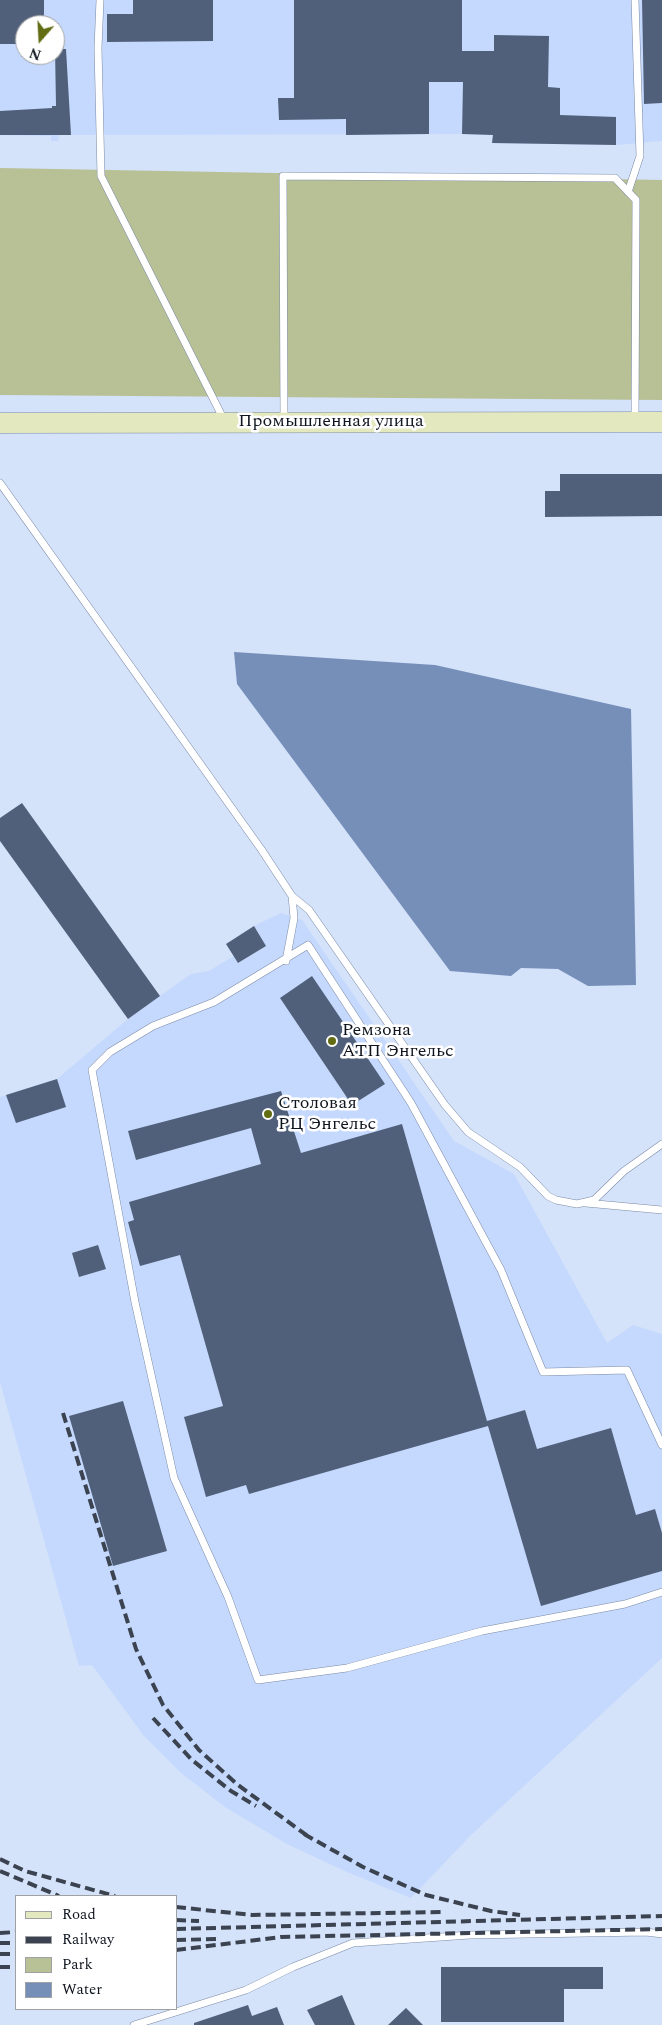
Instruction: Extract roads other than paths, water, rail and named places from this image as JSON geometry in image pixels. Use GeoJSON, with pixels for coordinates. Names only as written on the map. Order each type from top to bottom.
{"type":"FeatureCollection","features":[{"type":"Feature","properties":{"kind":"street","name":"Промышленная улица"},"geometry":{"type":"LineString","coordinates":[[0,423],[661,422]]}},
{"type":"Feature","properties":{"kind":"lane"},"geometry":{"type":"LineString","coordinates":[[100,0],[98,48],[101,176],[226,422]]}},
{"type":"Feature","properties":{"kind":"lane"},"geometry":{"type":"LineString","coordinates":[[628,192],[640,156],[635,0]]}},
{"type":"Feature","properties":{"kind":"lane"},"geometry":{"type":"LineString","coordinates":[[284,423],[283,176],[615,178],[636,200],[636,422]]}},
{"type":"Feature","properties":{"kind":"lane"},"geometry":{"type":"LineString","coordinates":[[0,483],[261,849],[292,896],[309,910],[445,1105],[468,1132],[520,1167],[548,1196],[567,1203],[662,1210]]}},
{"type":"Feature","properties":{"kind":"lane"},"geometry":{"type":"LineString","coordinates":[[286,961],[294,918],[292,896]]}},
{"type":"Feature","properties":{"kind":"lane"},"geometry":{"type":"LineString","coordinates":[[662,1445],[627,1370],[543,1372],[501,1270],[411,1103],[308,945],[286,961],[214,1002],[153,1026],[110,1052],[92,1070],[135,1302],[174,1478],[228,1597],[258,1680],[347,1668],[482,1631],[625,1604],[662,1592]]}},
{"type":"Feature","properties":{"kind":"lane"},"geometry":{"type":"LineString","coordinates":[[586,1204],[594,1200],[624,1171],[662,1144]]}},
{"type":"Feature","properties":{"kind":"lane"},"geometry":{"type":"LineString","coordinates":[[134,2025],[246,1990],[293,1967],[353,1943],[470,1935],[646,1932],[662,1934]]}},
{"type":"Feature","properties":{"kind":"water"},"geometry":{"type":"Polygon","coordinates":[[[234,652],[435,665],[631,709],[636,985],[588,986],[558,969],[521,968],[511,976],[450,971],[237,684],[234,652]]]}},
{"type":"Feature","properties":{"kind":"railway"},"geometry":{"type":"LineString","coordinates":[[63,1413],[136,1649],[163,1705],[199,1750],[238,1785],[309,1837]]}},
{"type":"Feature","properties":{"kind":"railway"},"geometry":{"type":"LineString","coordinates":[[153,1718],[192,1760],[231,1791],[256,1806]]}},
{"type":"Feature","properties":{"kind":"railway"},"geometry":{"type":"LineString","coordinates":[[304,1834],[363,1867],[426,1895],[491,1911],[520,1915]]}},
{"type":"Feature","properties":{"kind":"railway"},"geometry":{"type":"LineString","coordinates":[[0,1859],[25,1871],[111,1895]]}},
{"type":"Feature","properties":{"kind":"railway"},"geometry":{"type":"LineString","coordinates":[[0,1871],[57,1895]]}},
{"type":"Feature","properties":{"kind":"railway"},"geometry":{"type":"LineString","coordinates":[[178,1907],[252,1915],[443,1912]]}},
{"type":"Feature","properties":{"kind":"railway"},"geometry":{"type":"LineString","coordinates":[[178,1929],[662,1916]]}},
{"type":"Feature","properties":{"kind":"railway"},"geometry":{"type":"LineString","coordinates":[[178,1920],[199,1921]]}},
{"type":"Feature","properties":{"kind":"railway"},"geometry":{"type":"LineString","coordinates":[[178,1950],[281,1937],[662,1929]]}},
{"type":"Feature","properties":{"kind":"railway"},"geometry":{"type":"LineString","coordinates":[[0,1933],[15,1932]]}},
{"type":"Feature","properties":{"kind":"railway"},"geometry":{"type":"LineString","coordinates":[[178,1940],[216,1939]]}},
{"type":"Feature","properties":{"kind":"railway"},"geometry":{"type":"LineString","coordinates":[[0,1943],[15,1943]]}},
{"type":"Feature","properties":{"kind":"railway"},"geometry":{"type":"LineString","coordinates":[[0,1954],[15,1954]]}},
{"type":"Feature","properties":{"kind":"railway"},"geometry":{"type":"LineString","coordinates":[[0,1967],[15,1967]]}},
{"type":"Feature","properties":{"kind":"place","name":"Ремзона АТП Энгельс"},"geometry":{"type":"Point","coordinates":[332,1041]}},
{"type":"Feature","properties":{"kind":"place","name":"Столовая РЦ Энгельс"},"geometry":{"type":"Point","coordinates":[268,1114]}}]}
